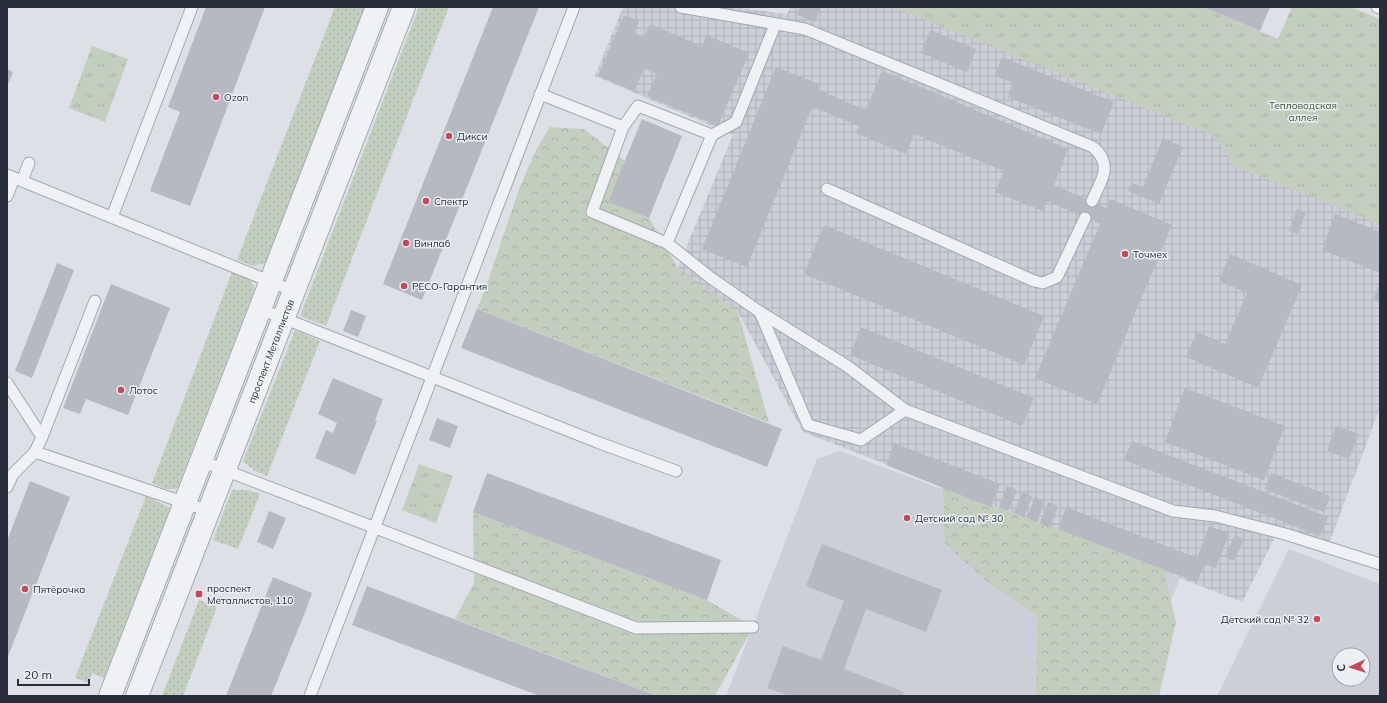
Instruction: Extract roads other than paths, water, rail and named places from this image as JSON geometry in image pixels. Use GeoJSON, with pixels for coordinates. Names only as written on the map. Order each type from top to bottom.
{"type":"FeatureCollection","features":[{"type":"Feature","properties":{"kind":"street"},"geometry":{"type":"LineString","coordinates":[[110,696],[377,7]]}},
{"type":"Feature","properties":{"kind":"street","name":"проспект Металлистов"},"geometry":{"type":"LineString","coordinates":[[137,696],[404,7]]}},
{"type":"Feature","properties":{"kind":"lane"},"geometry":{"type":"LineString","coordinates":[[112,217],[192,7]]}},
{"type":"Feature","properties":{"kind":"lane"},"geometry":{"type":"LineString","coordinates":[[310,696],[574,7]]}},
{"type":"Feature","properties":{"kind":"lane"},"geometry":{"type":"LineString","coordinates":[[681,7],[775,25],[805,29],[1093,147],[1099,152],[1105,163],[1102,178],[1092,201]]}},
{"type":"Feature","properties":{"kind":"lane"},"geometry":{"type":"LineString","coordinates":[[667,243],[712,135],[736,122],[775,25]]}},
{"type":"Feature","properties":{"kind":"lane"},"geometry":{"type":"LineString","coordinates":[[540,94],[623,127]]}},
{"type":"Feature","properties":{"kind":"lane"},"geometry":{"type":"LineString","coordinates":[[712,135],[638,106],[623,127],[592,212],[667,243],[711,278],[760,312],[847,366],[905,410],[1173,511],[1215,516],[1285,534],[1380,564]]}},
{"type":"Feature","properties":{"kind":"lane"},"geometry":{"type":"LineString","coordinates":[[7,196],[14,178],[29,163]]}},
{"type":"Feature","properties":{"kind":"lane"},"geometry":{"type":"LineString","coordinates":[[14,178],[294,291]]}},
{"type":"Feature","properties":{"kind":"lane"},"geometry":{"type":"LineString","coordinates":[[827,189],[1027,278],[1043,283],[1057,277],[1085,218]]}},
{"type":"Feature","properties":{"kind":"lane"},"geometry":{"type":"LineString","coordinates":[[7,487],[13,474],[36,452],[95,301]]}},
{"type":"Feature","properties":{"kind":"lane"},"geometry":{"type":"LineString","coordinates":[[260,309],[676,471]]}},
{"type":"Feature","properties":{"kind":"lane"},"geometry":{"type":"LineString","coordinates":[[760,312],[808,425],[861,440],[905,410]]}},
{"type":"Feature","properties":{"kind":"lane"},"geometry":{"type":"LineString","coordinates":[[7,383],[42,437]]}},
{"type":"Feature","properties":{"kind":"lane"},"geometry":{"type":"LineString","coordinates":[[36,452],[209,511]]}},
{"type":"Feature","properties":{"kind":"lane"},"geometry":{"type":"LineString","coordinates":[[201,461],[636,628],[753,627]]}},
{"type":"Feature","properties":{"kind":"place","name":"Ozon"},"geometry":{"type":"Point","coordinates":[216,97]}},
{"type":"Feature","properties":{"kind":"place","name":"Дикси"},"geometry":{"type":"Point","coordinates":[449,136]}},
{"type":"Feature","properties":{"kind":"place","name":"Спектр"},"geometry":{"type":"Point","coordinates":[426,201]}},
{"type":"Feature","properties":{"kind":"place","name":"Винлаб"},"geometry":{"type":"Point","coordinates":[406,243]}},
{"type":"Feature","properties":{"kind":"place","name":"Точмех"},"geometry":{"type":"Point","coordinates":[1125,254]}},
{"type":"Feature","properties":{"kind":"place","name":"РЕСО-Гарантия"},"geometry":{"type":"Point","coordinates":[404,286]}},
{"type":"Feature","properties":{"kind":"place","name":"Лотос"},"geometry":{"type":"Point","coordinates":[121,390]}},
{"type":"Feature","properties":{"kind":"place","name":"Детский сад № 30"},"geometry":{"type":"Point","coordinates":[907,518]}},
{"type":"Feature","properties":{"kind":"place","name":"Пятёрочка"},"geometry":{"type":"Point","coordinates":[25,589]}},
{"type":"Feature","properties":{"kind":"place","name":"проспект Металлистов, 110"},"geometry":{"type":"Point","coordinates":[199,594]}},
{"type":"Feature","properties":{"kind":"place","name":"Детский сад № 32"},"geometry":{"type":"Point","coordinates":[1317,619]}},
{"type":"Feature","properties":{"kind":"park label","name":"Тепловодская аллея"},"geometry":{"type":"Point","coordinates":[1303,110]}}]}
